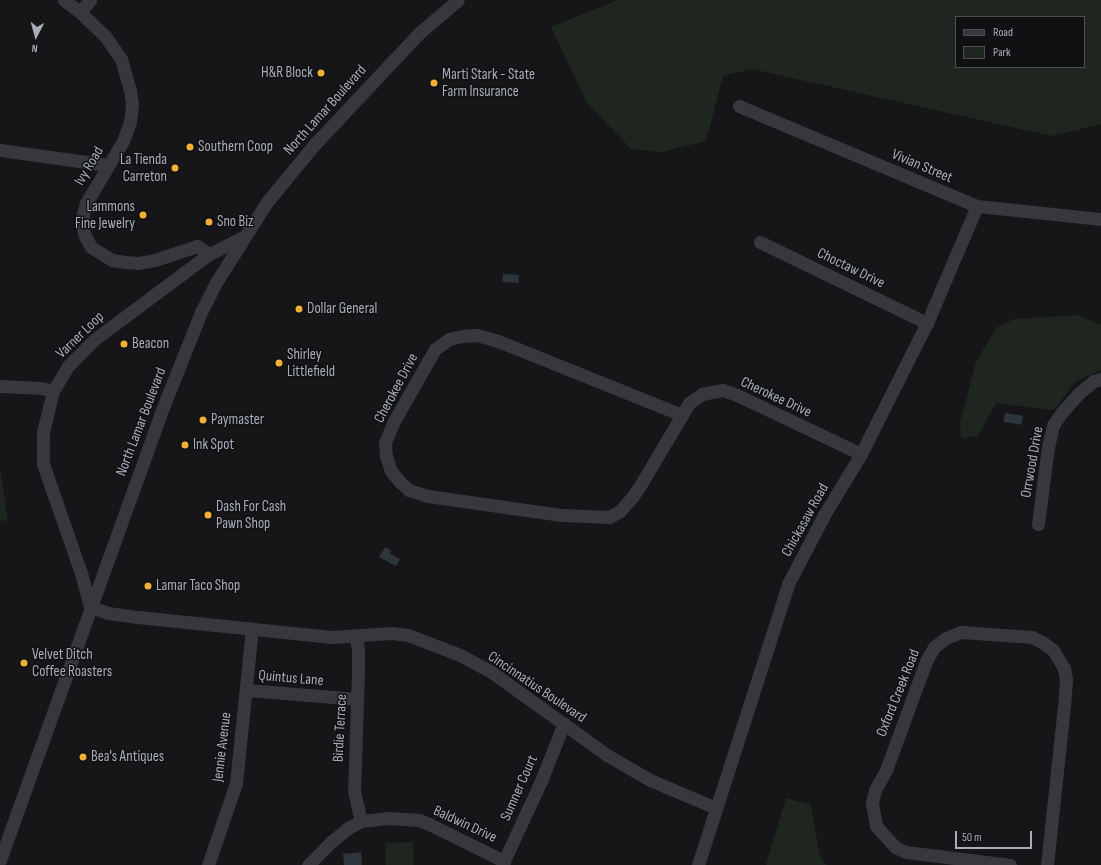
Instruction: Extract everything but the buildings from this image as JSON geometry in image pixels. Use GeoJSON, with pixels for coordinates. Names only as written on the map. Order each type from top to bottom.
{"type":"FeatureCollection","features":[{"type":"Feature","properties":{"kind":"street","name":"Ivy Road"},"geometry":{"type":"LineString","coordinates":[[64,0],[80,12],[105,36],[121,59],[130,90],[132,104],[130,122],[123,141],[86,203],[82,225],[85,236],[91,247],[112,260],[131,262],[156,260],[197,246],[209,254]]}},
{"type":"Feature","properties":{"kind":"street"},"geometry":{"type":"LineString","coordinates":[[80,12],[90,0]]}},
{"type":"Feature","properties":{"kind":"street","name":"North Lamar Boulevard"},"geometry":{"type":"LineString","coordinates":[[0,860],[159,417],[201,312],[243,237],[267,202],[329,129],[418,34],[458,0]]}},
{"type":"Feature","properties":{"kind":"street","name":"Vivian Street"},"geometry":{"type":"LineString","coordinates":[[739,106],[976,206],[1101,219]]}},
{"type":"Feature","properties":{"kind":"street"},"geometry":{"type":"LineString","coordinates":[[0,150],[108,165]]}},
{"type":"Feature","properties":{"kind":"street","name":"Chickasaw Road"},"geometry":{"type":"LineString","coordinates":[[698,865],[788,584],[824,515],[861,454],[927,323],[976,206]]}},
{"type":"Feature","properties":{"kind":"street","name":"Varner Loop"},"geometry":{"type":"LineString","coordinates":[[90,607],[43,464],[43,432],[52,391],[68,366],[95,339],[209,254],[243,237]]}},
{"type":"Feature","properties":{"kind":"street","name":"Choctaw Drive"},"geometry":{"type":"LineString","coordinates":[[760,242],[927,323]]}},
{"type":"Feature","properties":{"kind":"street","name":"Cherokee Drive"},"geometry":{"type":"LineString","coordinates":[[682,415],[498,341],[477,335],[462,336],[449,339],[435,349],[393,423],[386,443],[386,456],[392,471],[400,482],[409,490],[428,496],[561,515],[608,517],[620,511],[627,504],[682,415],[689,403],[702,394],[724,390],[861,454]]}},
{"type":"Feature","properties":{"kind":"street","name":"Orrwood Drive"},"geometry":{"type":"LineString","coordinates":[[1038,524],[1048,448],[1053,426],[1079,393],[1094,381],[1101,379]]}},
{"type":"Feature","properties":{"kind":"street"},"geometry":{"type":"LineString","coordinates":[[0,386],[42,388],[52,391]]}},
{"type":"Feature","properties":{"kind":"street","name":"Cincinnatius Boulevard"},"geometry":{"type":"LineString","coordinates":[[90,607],[108,613],[138,617],[332,637],[391,633],[408,634],[430,642],[490,671],[607,755],[650,780],[716,808]]}},
{"type":"Feature","properties":{"kind":"street","name":"Jennie Avenue"},"geometry":{"type":"LineString","coordinates":[[208,865],[236,783],[252,629]]}},
{"type":"Feature","properties":{"kind":"street","name":"Oxford Creek Road"},"geometry":{"type":"LineString","coordinates":[[1010,865],[906,852],[895,847],[876,826],[872,803],[875,790],[886,770],[926,661],[934,647],[946,638],[961,632],[1032,637],[1042,642],[1052,650],[1064,668],[1066,679],[1064,706],[1047,865]]}},
{"type":"Feature","properties":{"kind":"street","name":"Birdie Terrace"},"geometry":{"type":"LineString","coordinates":[[356,636],[358,650],[354,791],[361,820]]}},
{"type":"Feature","properties":{"kind":"street","name":"Quintus Lane"},"geometry":{"type":"LineString","coordinates":[[246,690],[357,699]]}},
{"type":"Feature","properties":{"kind":"street","name":"Sumner Court"},"geometry":{"type":"LineString","coordinates":[[503,863],[541,781],[564,723]]}},
{"type":"Feature","properties":{"kind":"street","name":"Baldwin Drive"},"geometry":{"type":"LineString","coordinates":[[308,865],[332,841],[361,820],[389,818],[419,820],[503,863]]}},
{"type":"Feature","properties":{"kind":"green space"},"geometry":{"type":"Polygon","coordinates":[[[618,0],[1101,0],[1101,124],[1052,136],[752,69],[723,76],[706,141],[662,152],[631,149],[587,103],[551,27],[618,0]]]}},
{"type":"Feature","properties":{"kind":"green space"},"geometry":{"type":"Polygon","coordinates":[[[1077,315],[1101,324],[1101,370],[1075,382],[1054,410],[996,403],[978,436],[961,438],[960,423],[976,362],[996,328],[1014,319],[1077,315]]]}},
{"type":"Feature","properties":{"kind":"green space"},"geometry":{"type":"Polygon","coordinates":[[[0,469],[8,521],[0,520],[0,469]]]}},
{"type":"Feature","properties":{"kind":"green space"},"geometry":{"type":"Polygon","coordinates":[[[786,798],[811,805],[820,857],[827,865],[766,865],[786,798]]]}},
{"type":"Feature","properties":{"kind":"green space"},"geometry":{"type":"Polygon","coordinates":[[[413,842],[414,865],[386,865],[385,843],[413,842]]]}},
{"type":"Feature","properties":{"kind":"shaded area"},"geometry":{"type":"Polygon","coordinates":[[[503,274],[519,275],[518,283],[502,282],[503,274]]]}},
{"type":"Feature","properties":{"kind":"shaded area"},"geometry":{"type":"Polygon","coordinates":[[[1005,413],[1023,416],[1021,425],[1004,422],[1005,413]]]}},
{"type":"Feature","properties":{"kind":"shaded area"},"geometry":{"type":"Polygon","coordinates":[[[385,547],[391,550],[390,554],[400,559],[396,566],[379,557],[385,547]]]}},
{"type":"Feature","properties":{"kind":"shaded area"},"geometry":{"type":"Polygon","coordinates":[[[361,852],[362,865],[344,865],[343,854],[361,852]]]}},
{"type":"Feature","properties":{"kind":"place","name":"H&R Block"},"geometry":{"type":"Point","coordinates":[321,73]}},
{"type":"Feature","properties":{"kind":"place","name":"Marti Stark - State Farm Insurance"},"geometry":{"type":"Point","coordinates":[434,83]}},
{"type":"Feature","properties":{"kind":"place","name":"Southern Coop"},"geometry":{"type":"Point","coordinates":[190,147]}},
{"type":"Feature","properties":{"kind":"place","name":"La Tienda Carreton"},"geometry":{"type":"Point","coordinates":[175,168]}},
{"type":"Feature","properties":{"kind":"place","name":"Lammons Fine Jewelry"},"geometry":{"type":"Point","coordinates":[143,215]}},
{"type":"Feature","properties":{"kind":"place","name":"Sno Biz"},"geometry":{"type":"Point","coordinates":[209,222]}},
{"type":"Feature","properties":{"kind":"place","name":"Dollar General"},"geometry":{"type":"Point","coordinates":[299,309]}},
{"type":"Feature","properties":{"kind":"place","name":"Beacon"},"geometry":{"type":"Point","coordinates":[124,344]}},
{"type":"Feature","properties":{"kind":"place","name":"Shirley Littlefield"},"geometry":{"type":"Point","coordinates":[279,363]}},
{"type":"Feature","properties":{"kind":"place","name":"Paymaster"},"geometry":{"type":"Point","coordinates":[203,420]}},
{"type":"Feature","properties":{"kind":"place","name":"Ink Spot"},"geometry":{"type":"Point","coordinates":[185,445]}},
{"type":"Feature","properties":{"kind":"place","name":"Dash For Cash Pawn Shop"},"geometry":{"type":"Point","coordinates":[208,515]}},
{"type":"Feature","properties":{"kind":"place","name":"Lamar Taco Shop"},"geometry":{"type":"Point","coordinates":[148,586]}},
{"type":"Feature","properties":{"kind":"place","name":"Velvet Ditch Coffee Roasters"},"geometry":{"type":"Point","coordinates":[24,663]}},
{"type":"Feature","properties":{"kind":"place","name":"Bea's Antiques"},"geometry":{"type":"Point","coordinates":[83,757]}}]}
